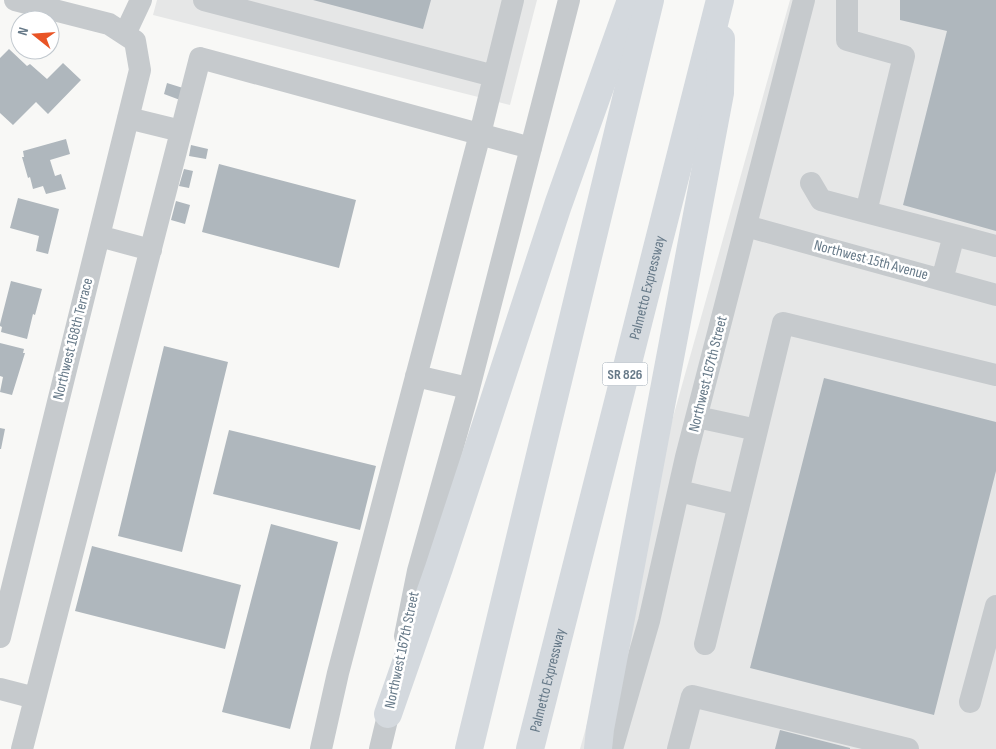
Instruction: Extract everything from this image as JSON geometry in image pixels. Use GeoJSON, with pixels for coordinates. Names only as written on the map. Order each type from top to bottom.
{"type":"FeatureCollection","features":[{"type":"Feature","properties":{"kind":"highway"},"geometry":{"type":"LineString","coordinates":[[388,714],[439,568],[558,205],[631,0]]}},
{"type":"Feature","properties":{"kind":"highway"},"geometry":{"type":"LineString","coordinates":[[469,749],[650,0]]}},
{"type":"Feature","properties":{"kind":"highway"},"geometry":{"type":"LineString","coordinates":[[598,749],[600,729],[720,93],[721,0]]}},
{"type":"Feature","properties":{"kind":"highway","name":"Palmetto Expressway"},"geometry":{"type":"LineString","coordinates":[[530,749],[721,0]]}},
{"type":"Feature","properties":{"kind":"street"},"geometry":{"type":"LineString","coordinates":[[15,0],[109,24],[130,38],[141,0]]}},
{"type":"Feature","properties":{"kind":"street"},"geometry":{"type":"LineString","coordinates":[[204,0],[494,76]]}},
{"type":"Feature","properties":{"kind":"street"},"geometry":{"type":"LineString","coordinates":[[321,749],[338,673],[480,134],[513,0]]}},
{"type":"Feature","properties":{"kind":"street","name":"Northwest 167th Street"},"geometry":{"type":"LineString","coordinates":[[380,749],[418,571],[468,388],[568,0]]}},
{"type":"Feature","properties":{"kind":"street","name":"Northwest 167th Street"},"geometry":{"type":"LineString","coordinates":[[612,749],[649,621],[697,417],[804,0]]}},
{"type":"Feature","properties":{"kind":"street"},"geometry":{"type":"LineString","coordinates":[[847,0],[847,40],[904,56],[866,212]]}},
{"type":"Feature","properties":{"kind":"street","name":"Northwest 168th Terrace"},"geometry":{"type":"LineString","coordinates":[[0,638],[140,70],[130,38]]}},
{"type":"Feature","properties":{"kind":"street"},"geometry":{"type":"LineString","coordinates":[[22,749],[200,58],[531,148]]}},
{"type":"Feature","properties":{"kind":"street"},"geometry":{"type":"LineString","coordinates":[[128,118],[181,131]]}},
{"type":"Feature","properties":{"kind":"street"},"geometry":{"type":"LineString","coordinates":[[811,184],[821,200],[996,246]]}},
{"type":"Feature","properties":{"kind":"street","name":"Northwest 15th Avenue"},"geometry":{"type":"LineString","coordinates":[[746,226],[996,294]]}},
{"type":"Feature","properties":{"kind":"street"},"geometry":{"type":"LineString","coordinates":[[942,280],[954,235]]}},
{"type":"Feature","properties":{"kind":"street"},"geometry":{"type":"LineString","coordinates":[[99,236],[151,250]]}},
{"type":"Feature","properties":{"kind":"street"},"geometry":{"type":"LineString","coordinates":[[705,644],[783,323],[996,375]]}},
{"type":"Feature","properties":{"kind":"street"},"geometry":{"type":"LineString","coordinates":[[416,376],[468,388]]}},
{"type":"Feature","properties":{"kind":"street"},"geometry":{"type":"LineString","coordinates":[[697,417],[757,430]]}},
{"type":"Feature","properties":{"kind":"street"},"geometry":{"type":"LineString","coordinates":[[679,490],[738,505]]}},
{"type":"Feature","properties":{"kind":"street"},"geometry":{"type":"LineString","coordinates":[[970,702],[996,606]]}},
{"type":"Feature","properties":{"kind":"street"},"geometry":{"type":"LineString","coordinates":[[0,689],[35,698]]}},
{"type":"Feature","properties":{"kind":"street"},"geometry":{"type":"LineString","coordinates":[[678,749],[692,696],[908,749]]}},
{"type":"Feature","properties":{"kind":"shaded area"},"geometry":{"type":"Polygon","coordinates":[[[157,0],[537,0],[510,105],[153,15],[157,0]]]}},
{"type":"Feature","properties":{"kind":"shaded area"},"geometry":{"type":"Polygon","coordinates":[[[790,0],[996,0],[996,749],[580,749],[790,0]]]}},
{"type":"Feature","properties":{"kind":"building"},"geometry":{"type":"Polygon","coordinates":[[[313,0],[431,0],[423,29],[313,0]]]}},
{"type":"Feature","properties":{"kind":"building"},"geometry":{"type":"Polygon","coordinates":[[[900,0],[996,0],[996,231],[903,205],[947,31],[900,20],[900,0]]]}},
{"type":"Feature","properties":{"kind":"building"},"geometry":{"type":"Polygon","coordinates":[[[9,49],[10,60],[21,60],[27,66],[30,64],[47,79],[63,63],[81,80],[48,114],[36,102],[13,125],[0,113],[0,58],[9,49]]]}},
{"type":"Feature","properties":{"kind":"building"},"geometry":{"type":"Polygon","coordinates":[[[167,83],[183,88],[180,100],[164,94],[167,83]]]}},
{"type":"Feature","properties":{"kind":"building"},"geometry":{"type":"Polygon","coordinates":[[[66,139],[70,154],[50,160],[55,176],[61,174],[66,189],[46,194],[43,186],[33,189],[22,157],[24,157],[23,151],[66,139]]]}},
{"type":"Feature","properties":{"kind":"building"},"geometry":{"type":"Polygon","coordinates":[[[191,145],[208,149],[206,159],[189,156],[191,145]]]}},
{"type":"Feature","properties":{"kind":"building"},"geometry":{"type":"Polygon","coordinates":[[[219,164],[356,200],[339,268],[202,232],[219,164]]]}},
{"type":"Feature","properties":{"kind":"building"},"geometry":{"type":"Polygon","coordinates":[[[184,169],[193,171],[189,188],[179,186],[184,169]]]}},
{"type":"Feature","properties":{"kind":"building"},"geometry":{"type":"Polygon","coordinates":[[[18,198],[59,209],[48,254],[36,251],[39,236],[10,228],[18,198]]]}},
{"type":"Feature","properties":{"kind":"building"},"geometry":{"type":"Polygon","coordinates":[[[176,201],[190,205],[185,224],[171,220],[176,201]]]}},
{"type":"Feature","properties":{"kind":"building"},"geometry":{"type":"Polygon","coordinates":[[[11,281],[42,289],[27,339],[1,332],[2,327],[0,324],[11,281]]]}},
{"type":"Feature","properties":{"kind":"building"},"geometry":{"type":"Polygon","coordinates":[[[0,343],[24,349],[23,353],[25,353],[12,395],[0,392],[3,377],[0,376],[0,343]]]}},
{"type":"Feature","properties":{"kind":"building"},"geometry":{"type":"Polygon","coordinates":[[[164,346],[228,362],[182,552],[118,536],[164,346]]]}},
{"type":"Feature","properties":{"kind":"building"},"geometry":{"type":"Polygon","coordinates":[[[824,378],[996,422],[996,471],[934,715],[750,668],[824,378]]]}},
{"type":"Feature","properties":{"kind":"building"},"geometry":{"type":"Polygon","coordinates":[[[0,428],[5,429],[1,449],[0,449],[0,428]]]}},
{"type":"Feature","properties":{"kind":"building"},"geometry":{"type":"Polygon","coordinates":[[[229,430],[376,466],[360,530],[213,494],[229,430]]]}},
{"type":"Feature","properties":{"kind":"building"},"geometry":{"type":"Polygon","coordinates":[[[271,524],[338,542],[290,729],[222,712],[271,524]]]}},
{"type":"Feature","properties":{"kind":"building"},"geometry":{"type":"Polygon","coordinates":[[[92,546],[241,585],[225,649],[75,611],[92,546]]]}},
{"type":"Feature","properties":{"kind":"building"},"geometry":{"type":"Polygon","coordinates":[[[780,730],[850,748],[850,749],[775,749],[780,730]]]}}]}
